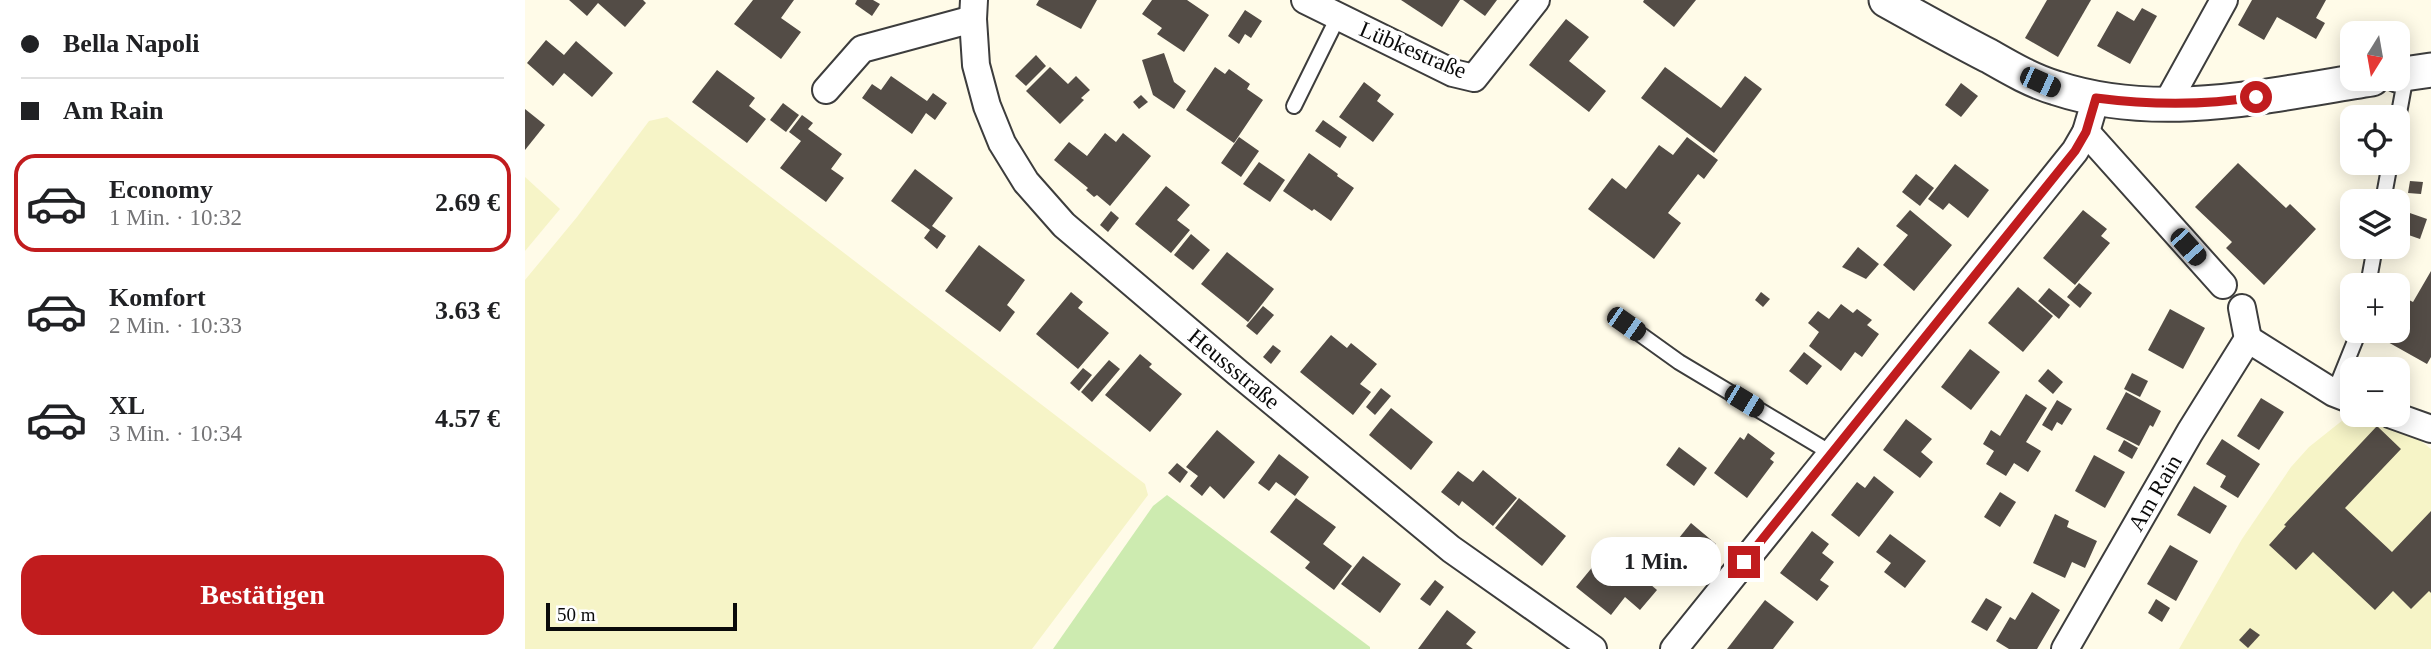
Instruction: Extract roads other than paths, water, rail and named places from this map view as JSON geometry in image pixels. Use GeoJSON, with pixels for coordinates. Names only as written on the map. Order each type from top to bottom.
{"type":"FeatureCollection","features":[{"type":"Feature","properties":{"kind":"street","name":"Lübkestraße"},"geometry":{"type":"LineString","coordinates":[[1305,0],[1453,73],[1475,78],[1536,0]]}},
{"type":"Feature","properties":{"kind":"street"},"geometry":{"type":"LineString","coordinates":[[1886,0],[2025,75],[2055,88],[2096,98],[2166,105],[2237,100],[2340,84]]}},
{"type":"Feature","properties":{"kind":"street"},"geometry":{"type":"LineString","coordinates":[[2166,105],[2224,0]]}},
{"type":"Feature","properties":{"kind":"street","name":"Heussstraße"},"geometry":{"type":"LineString","coordinates":[[826,90],[862,49],[973,9],[977,65],[987,106],[1002,143],[1026,182],[1064,225],[1451,549],[1593,649]]}},
{"type":"Feature","properties":{"kind":"street"},"geometry":{"type":"LineString","coordinates":[[1674,649],[2075,151],[2086,132],[2096,98]]}},
{"type":"Feature","properties":{"kind":"street"},"geometry":{"type":"LineString","coordinates":[[2086,132],[2223,285]]}},
{"type":"Feature","properties":{"kind":"street"},"geometry":{"type":"LineString","coordinates":[[2242,308],[2248,339],[2340,394]]}},
{"type":"Feature","properties":{"kind":"street","name":"Am Rain"},"geometry":{"type":"LineString","coordinates":[[2065,649],[2190,432],[2248,339]]}},
{"type":"Feature","properties":{"kind":"street"},"geometry":{"type":"LineString","coordinates":[[2410,421],[2431,429]]}},
{"type":"Feature","properties":{"kind":"lane","name":"Lübkestraße"},"geometry":{"type":"LineString","coordinates":[[1294,106],[1338,17]]}},
{"type":"Feature","properties":{"kind":"lane"},"geometry":{"type":"LineString","coordinates":[[2403,105],[2412,73]]}},
{"type":"Feature","properties":{"kind":"lane"},"geometry":{"type":"LineString","coordinates":[[1626,324],[1679,362],[1831,453]]}}]}
